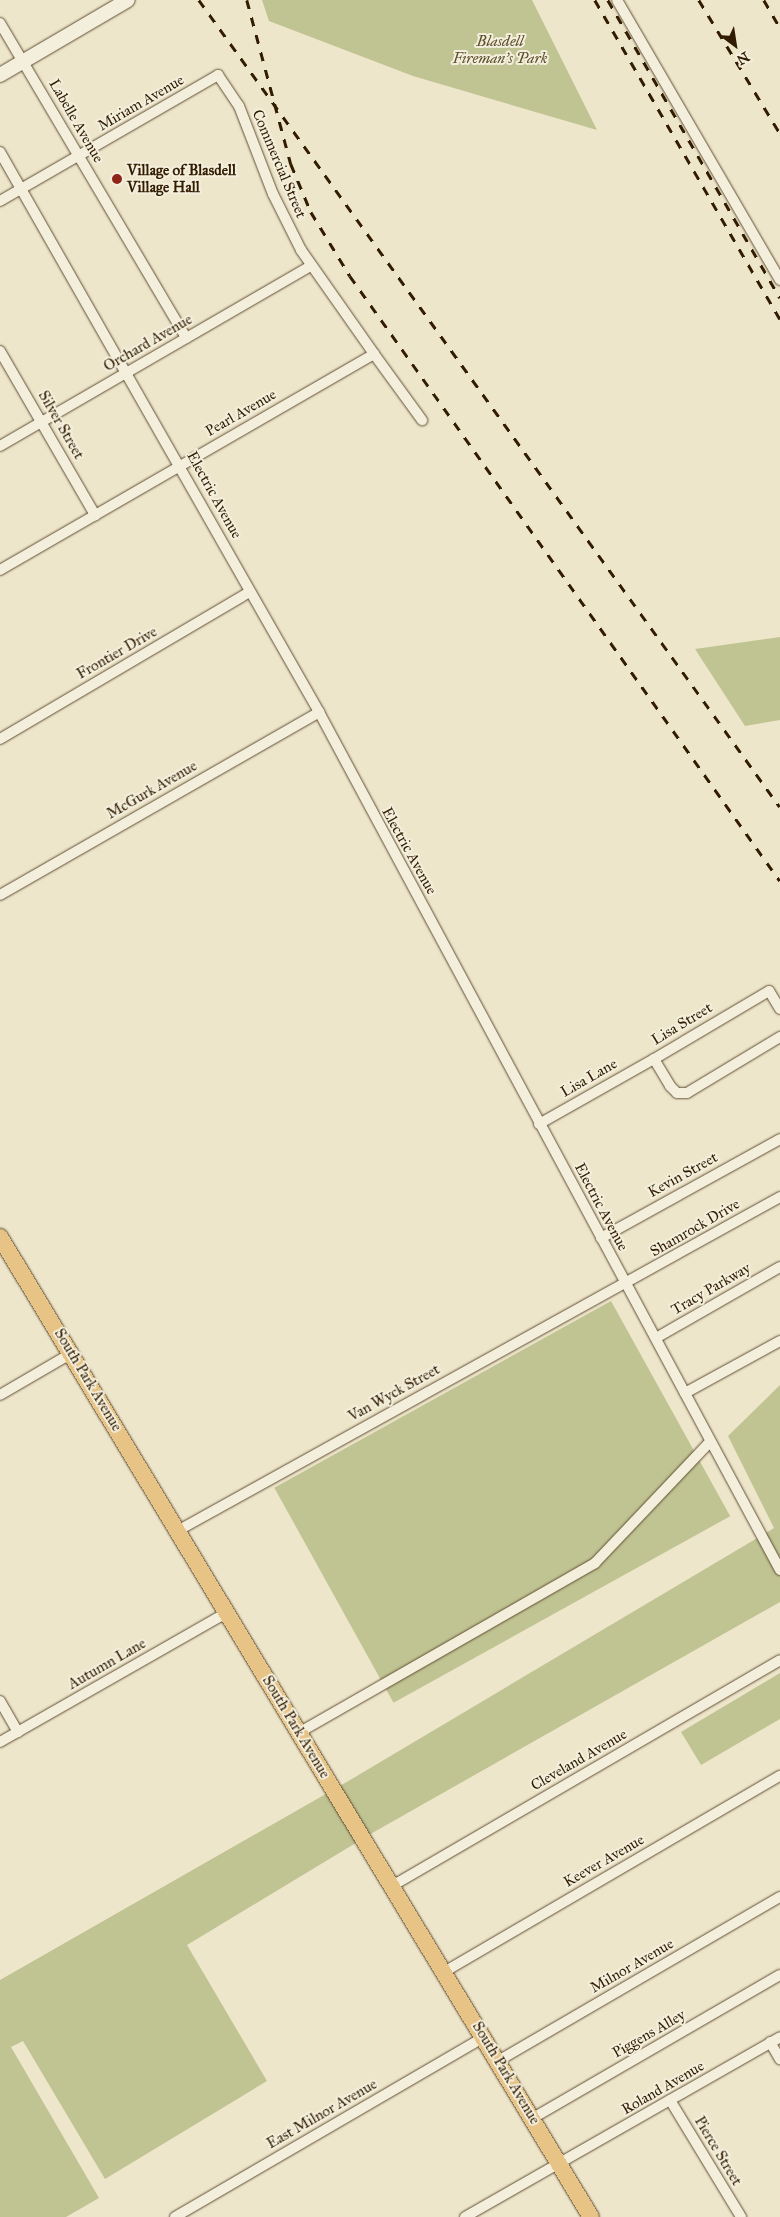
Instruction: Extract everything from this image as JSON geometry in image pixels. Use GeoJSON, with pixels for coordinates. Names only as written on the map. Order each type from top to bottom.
{"type":"FeatureCollection","features":[{"type":"Feature","properties":{"kind":"main road","name":"South Park Avenue"},"geometry":{"type":"LineString","coordinates":[[0,1237],[179,1530],[591,2217]]}},
{"type":"Feature","properties":{"kind":"street"},"geometry":{"type":"LineString","coordinates":[[0,75],[128,0]]}},
{"type":"Feature","properties":{"kind":"street"},"geometry":{"type":"LineString","coordinates":[[617,0],[780,280]]}},
{"type":"Feature","properties":{"kind":"street","name":"Labelle Avenue"},"geometry":{"type":"LineString","coordinates":[[0,23],[186,338]]}},
{"type":"Feature","properties":{"kind":"street","name":"Miriam Avenue"},"geometry":{"type":"LineString","coordinates":[[0,201],[218,75]]}},
{"type":"Feature","properties":{"kind":"street","name":"Commercial Street"},"geometry":{"type":"LineString","coordinates":[[218,75],[239,106],[284,218],[311,266],[374,354]]}},
{"type":"Feature","properties":{"kind":"street","name":"Electric Avenue"},"geometry":{"type":"LineString","coordinates":[[0,152],[181,465],[250,592],[319,712],[780,1570]]}},
{"type":"Feature","properties":{"kind":"street","name":"Orchard Avenue"},"geometry":{"type":"LineString","coordinates":[[0,446],[311,266]]}},
{"type":"Feature","properties":{"kind":"street","name":"Silver Street"},"geometry":{"type":"LineString","coordinates":[[0,351],[95,515]]}},
{"type":"Feature","properties":{"kind":"street"},"geometry":{"type":"LineString","coordinates":[[374,354],[422,420]]}},
{"type":"Feature","properties":{"kind":"street","name":"Pearl Avenue"},"geometry":{"type":"LineString","coordinates":[[0,570],[374,354]]}},
{"type":"Feature","properties":{"kind":"street","name":"Frontier Drive"},"geometry":{"type":"LineString","coordinates":[[0,739],[250,592]]}},
{"type":"Feature","properties":{"kind":"street","name":"McGurk Avenue"},"geometry":{"type":"LineString","coordinates":[[0,895],[319,712]]}},
{"type":"Feature","properties":{"kind":"street","name":"Lisa Street"},"geometry":{"type":"LineString","coordinates":[[780,1009],[769,991],[654,1059],[670,1086],[677,1093],[687,1093],[780,1038]]}},
{"type":"Feature","properties":{"kind":"street","name":"Lisa Lane"},"geometry":{"type":"LineString","coordinates":[[539,1124],[654,1059]]}},
{"type":"Feature","properties":{"kind":"street","name":"Kevin Street"},"geometry":{"type":"LineString","coordinates":[[601,1238],[780,1139]]}},
{"type":"Feature","properties":{"kind":"street","name":"Shamrock Drive"},"geometry":{"type":"LineString","coordinates":[[626,1285],[780,1197]]}},
{"type":"Feature","properties":{"kind":"street","name":"Tracy Parkway"},"geometry":{"type":"LineString","coordinates":[[656,1338],[780,1267]]}},
{"type":"Feature","properties":{"kind":"street","name":"Van Wyck Street"},"geometry":{"type":"LineString","coordinates":[[179,1530],[626,1285]]}},
{"type":"Feature","properties":{"kind":"street"},"geometry":{"type":"LineString","coordinates":[[685,1393],[780,1341]]}},
{"type":"Feature","properties":{"kind":"street"},"geometry":{"type":"LineString","coordinates":[[0,1395],[72,1353]]}},
{"type":"Feature","properties":{"kind":"street"},"geometry":{"type":"LineString","coordinates":[[300,1732],[595,1563],[710,1442]]}},
{"type":"Feature","properties":{"kind":"street","name":"Autumn Lane"},"geometry":{"type":"LineString","coordinates":[[0,1742],[228,1612]]}},
{"type":"Feature","properties":{"kind":"street","name":"Cleveland Avenue"},"geometry":{"type":"LineString","coordinates":[[392,1886],[780,1660]]}},
{"type":"Feature","properties":{"kind":"street"},"geometry":{"type":"LineString","coordinates":[[0,1701],[18,1732]]}},
{"type":"Feature","properties":{"kind":"street","name":"Keever Avenue"},"geometry":{"type":"LineString","coordinates":[[444,1972],[780,1776]]}},
{"type":"Feature","properties":{"kind":"street","name":"Milnor Avenue"},"geometry":{"type":"LineString","coordinates":[[498,2061],[780,1897]]}},
{"type":"Feature","properties":{"kind":"street","name":"Piggens Alley"},"geometry":{"type":"LineString","coordinates":[[533,2118],[780,1975]]}},
{"type":"Feature","properties":{"kind":"street","name":"East Milnor Avenue"},"geometry":{"type":"LineString","coordinates":[[175,2217],[484,2037]]}},
{"type":"Feature","properties":{"kind":"street","name":"Roland Avenue"},"geometry":{"type":"LineString","coordinates":[[466,2217],[780,2037]]}},
{"type":"Feature","properties":{"kind":"street"},"geometry":{"type":"LineString","coordinates":[[770,2042],[780,2059]]}},
{"type":"Feature","properties":{"kind":"street","name":"Pierce Street"},"geometry":{"type":"LineString","coordinates":[[670,2100],[741,2217]]}},
{"type":"Feature","properties":{"kind":"green space","name":"Blasdell Fireman's Park"},"geometry":{"type":"Polygon","coordinates":[[[262,0],[532,0],[597,130],[413,76],[269,21],[262,0]]]}},
{"type":"Feature","properties":{"kind":"green space"},"geometry":{"type":"Polygon","coordinates":[[[780,637],[780,720],[745,726],[695,649],[780,637]]]}},
{"type":"Feature","properties":{"kind":"green space"},"geometry":{"type":"Polygon","coordinates":[[[611,1301],[730,1516],[394,1703],[274,1488],[611,1301]]]}},
{"type":"Feature","properties":{"kind":"green space"},"geometry":{"type":"Polygon","coordinates":[[[780,1385],[780,1602],[374,1832],[187,1945],[267,2081],[105,2179],[23,2041],[11,2047],[99,2198],[66,2217],[0,2217],[0,1980],[345,1783],[774,1528],[728,1436],[780,1385]]]}},
{"type":"Feature","properties":{"kind":"green space"},"geometry":{"type":"Polygon","coordinates":[[[780,1673],[780,1719],[701,1765],[681,1732],[780,1673]]]}},
{"type":"Feature","properties":{"kind":"railway"},"geometry":{"type":"LineString","coordinates":[[199,0],[780,807]]}},
{"type":"Feature","properties":{"kind":"railway"},"geometry":{"type":"LineString","coordinates":[[247,0],[291,164],[311,212],[350,276],[780,881]]}},
{"type":"Feature","properties":{"kind":"railway"},"geometry":{"type":"LineString","coordinates":[[595,0],[780,319]]}},
{"type":"Feature","properties":{"kind":"railway"},"geometry":{"type":"LineString","coordinates":[[608,0],[780,298]]}},
{"type":"Feature","properties":{"kind":"railway"},"geometry":{"type":"LineString","coordinates":[[699,0],[780,133]]}},
{"type":"Feature","properties":{"kind":"railway"},"geometry":{"type":"LineString","coordinates":[[764,0],[780,28]]}},
{"type":"Feature","properties":{"kind":"place","name":"Village of Blasdell Village Hall"},"geometry":{"type":"Point","coordinates":[117,179]}}]}
